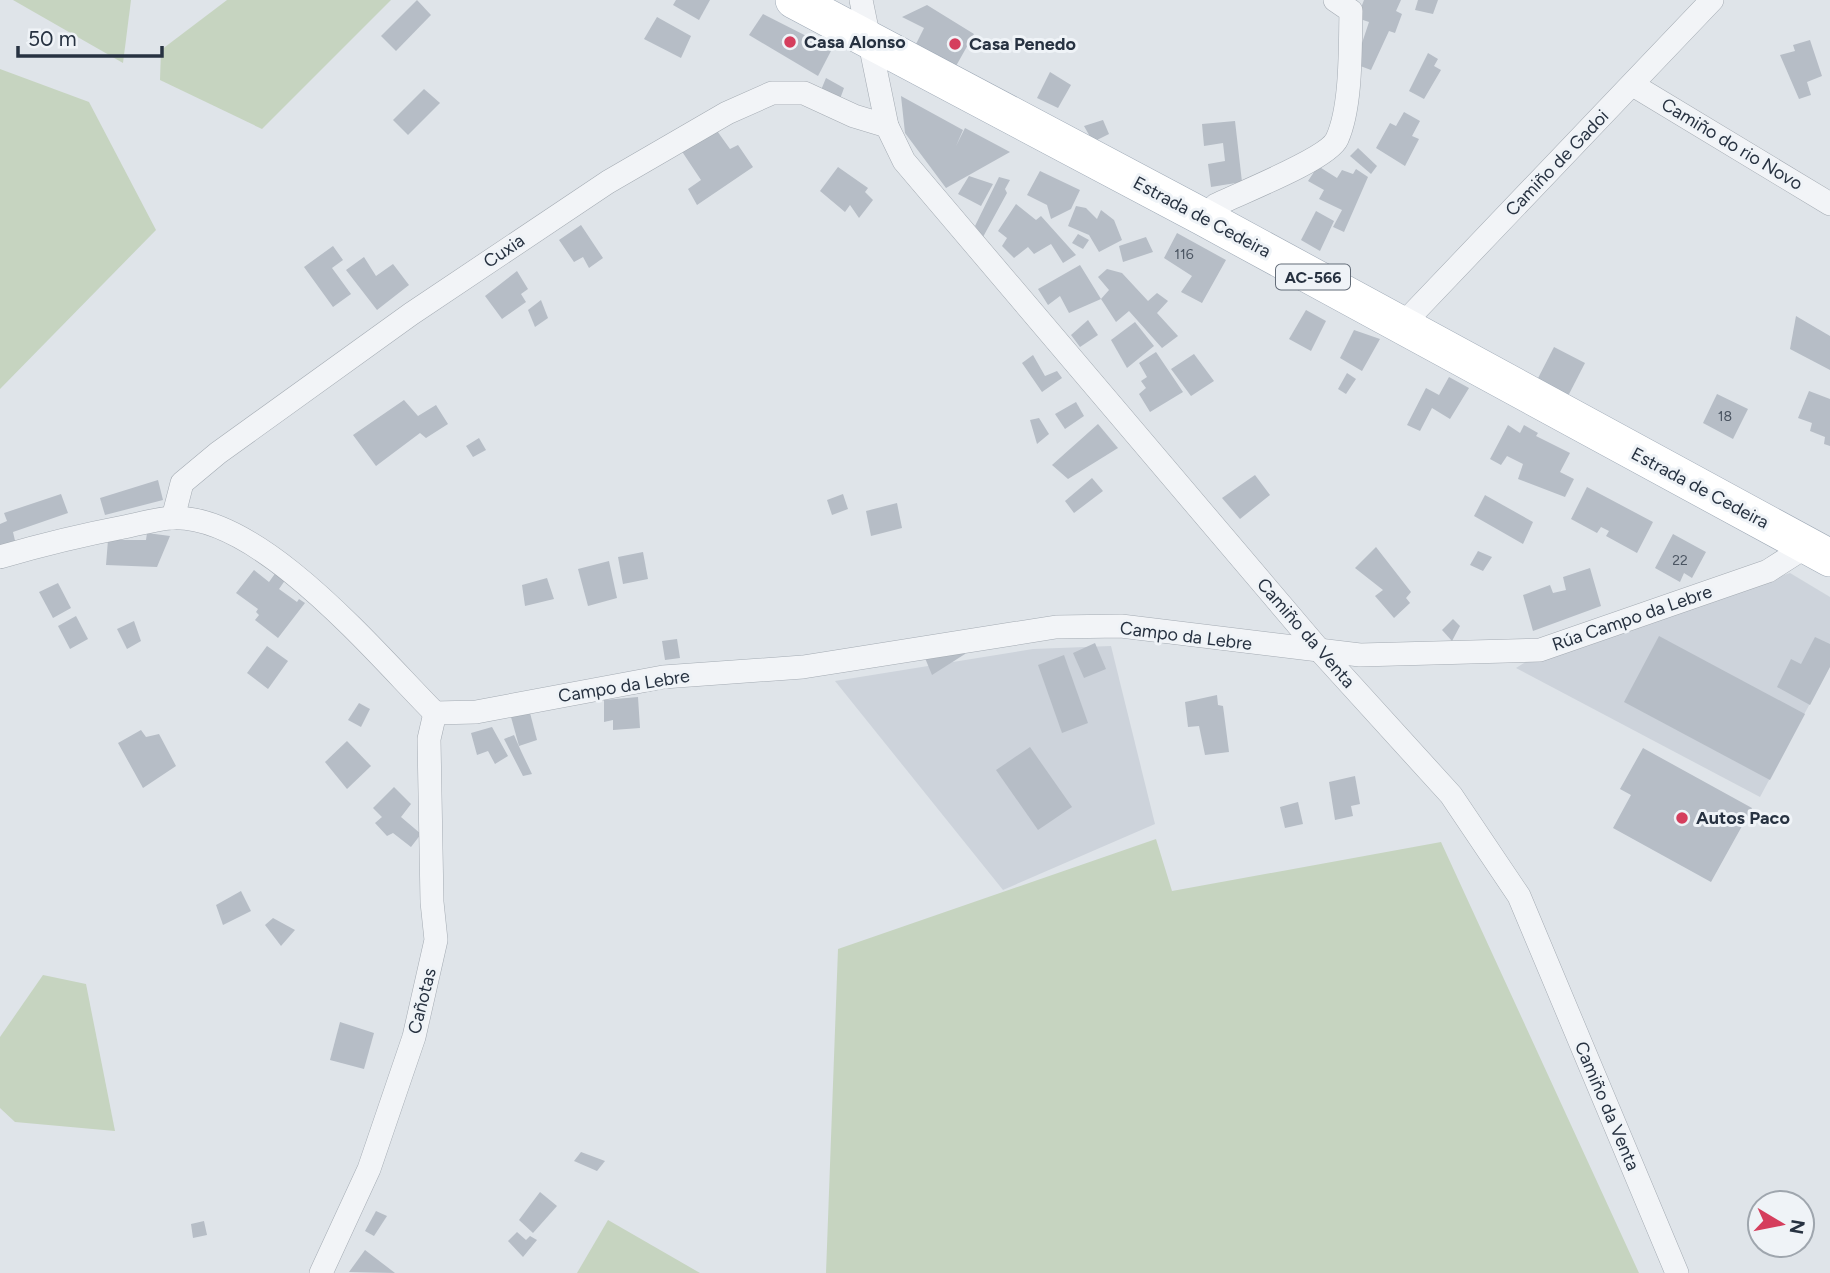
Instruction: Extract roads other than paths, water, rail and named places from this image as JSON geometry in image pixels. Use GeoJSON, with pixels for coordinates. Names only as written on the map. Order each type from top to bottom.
{"type":"FeatureCollection","features":[{"type":"Feature","properties":{"kind":"main road","name":"Estrada de Cedeira"},"geometry":{"type":"LineString","coordinates":[[793,0],[1203,217],[1818,552]]}},
{"type":"Feature","properties":{"kind":"street","name":"Camiño da Venta"},"geometry":{"type":"LineString","coordinates":[[861,0],[887,126],[904,161],[1321,652],[1451,795],[1519,896],[1677,1273]]}},
{"type":"Feature","properties":{"kind":"street"},"geometry":{"type":"LineString","coordinates":[[1203,217],[1216,205],[1321,156],[1337,140],[1344,111],[1351,10],[1335,0]]}},
{"type":"Feature","properties":{"kind":"street","name":"Camiño de Gadoi"},"geometry":{"type":"LineString","coordinates":[[1401,326],[1712,0]]}},
{"type":"Feature","properties":{"kind":"street","name":"Camiño do rio Novo"},"geometry":{"type":"LineString","coordinates":[[1633,85],[1830,204]]}},
{"type":"Feature","properties":{"kind":"street","name":"Cuxia"},"geometry":{"type":"LineString","coordinates":[[173,518],[182,483],[218,453],[411,314],[608,181],[727,113],[772,93],[804,93],[854,116],[887,126]]}},
{"type":"Feature","properties":{"kind":"street"},"geometry":{"type":"LineString","coordinates":[[0,557],[55,541],[173,518],[217,526],[262,550],[299,578],[435,713]]}},
{"type":"Feature","properties":{"kind":"street","name":"Rúa Campo da Lebre"},"geometry":{"type":"LineString","coordinates":[[1321,652],[1398,655],[1539,650],[1818,552]]}},
{"type":"Feature","properties":{"kind":"street","name":"Campo da Lebre"},"geometry":{"type":"LineString","coordinates":[[435,713],[476,712],[663,677],[803,667],[1056,626],[1121,626],[1321,652]]}},
{"type":"Feature","properties":{"kind":"street","name":"Cañotas"},"geometry":{"type":"LineString","coordinates":[[321,1273],[369,1169],[414,1037],[434,953],[436,940],[432,902],[429,739],[435,713]]}},
{"type":"Feature","properties":{"kind":"place","name":"Casa Alonso"},"geometry":{"type":"Point","coordinates":[790,42]}},
{"type":"Feature","properties":{"kind":"place","name":"Casa Penedo"},"geometry":{"type":"Point","coordinates":[955,44]}},
{"type":"Feature","properties":{"kind":"place","name":"Autos Paco"},"geometry":{"type":"Point","coordinates":[1682,818]}}]}
